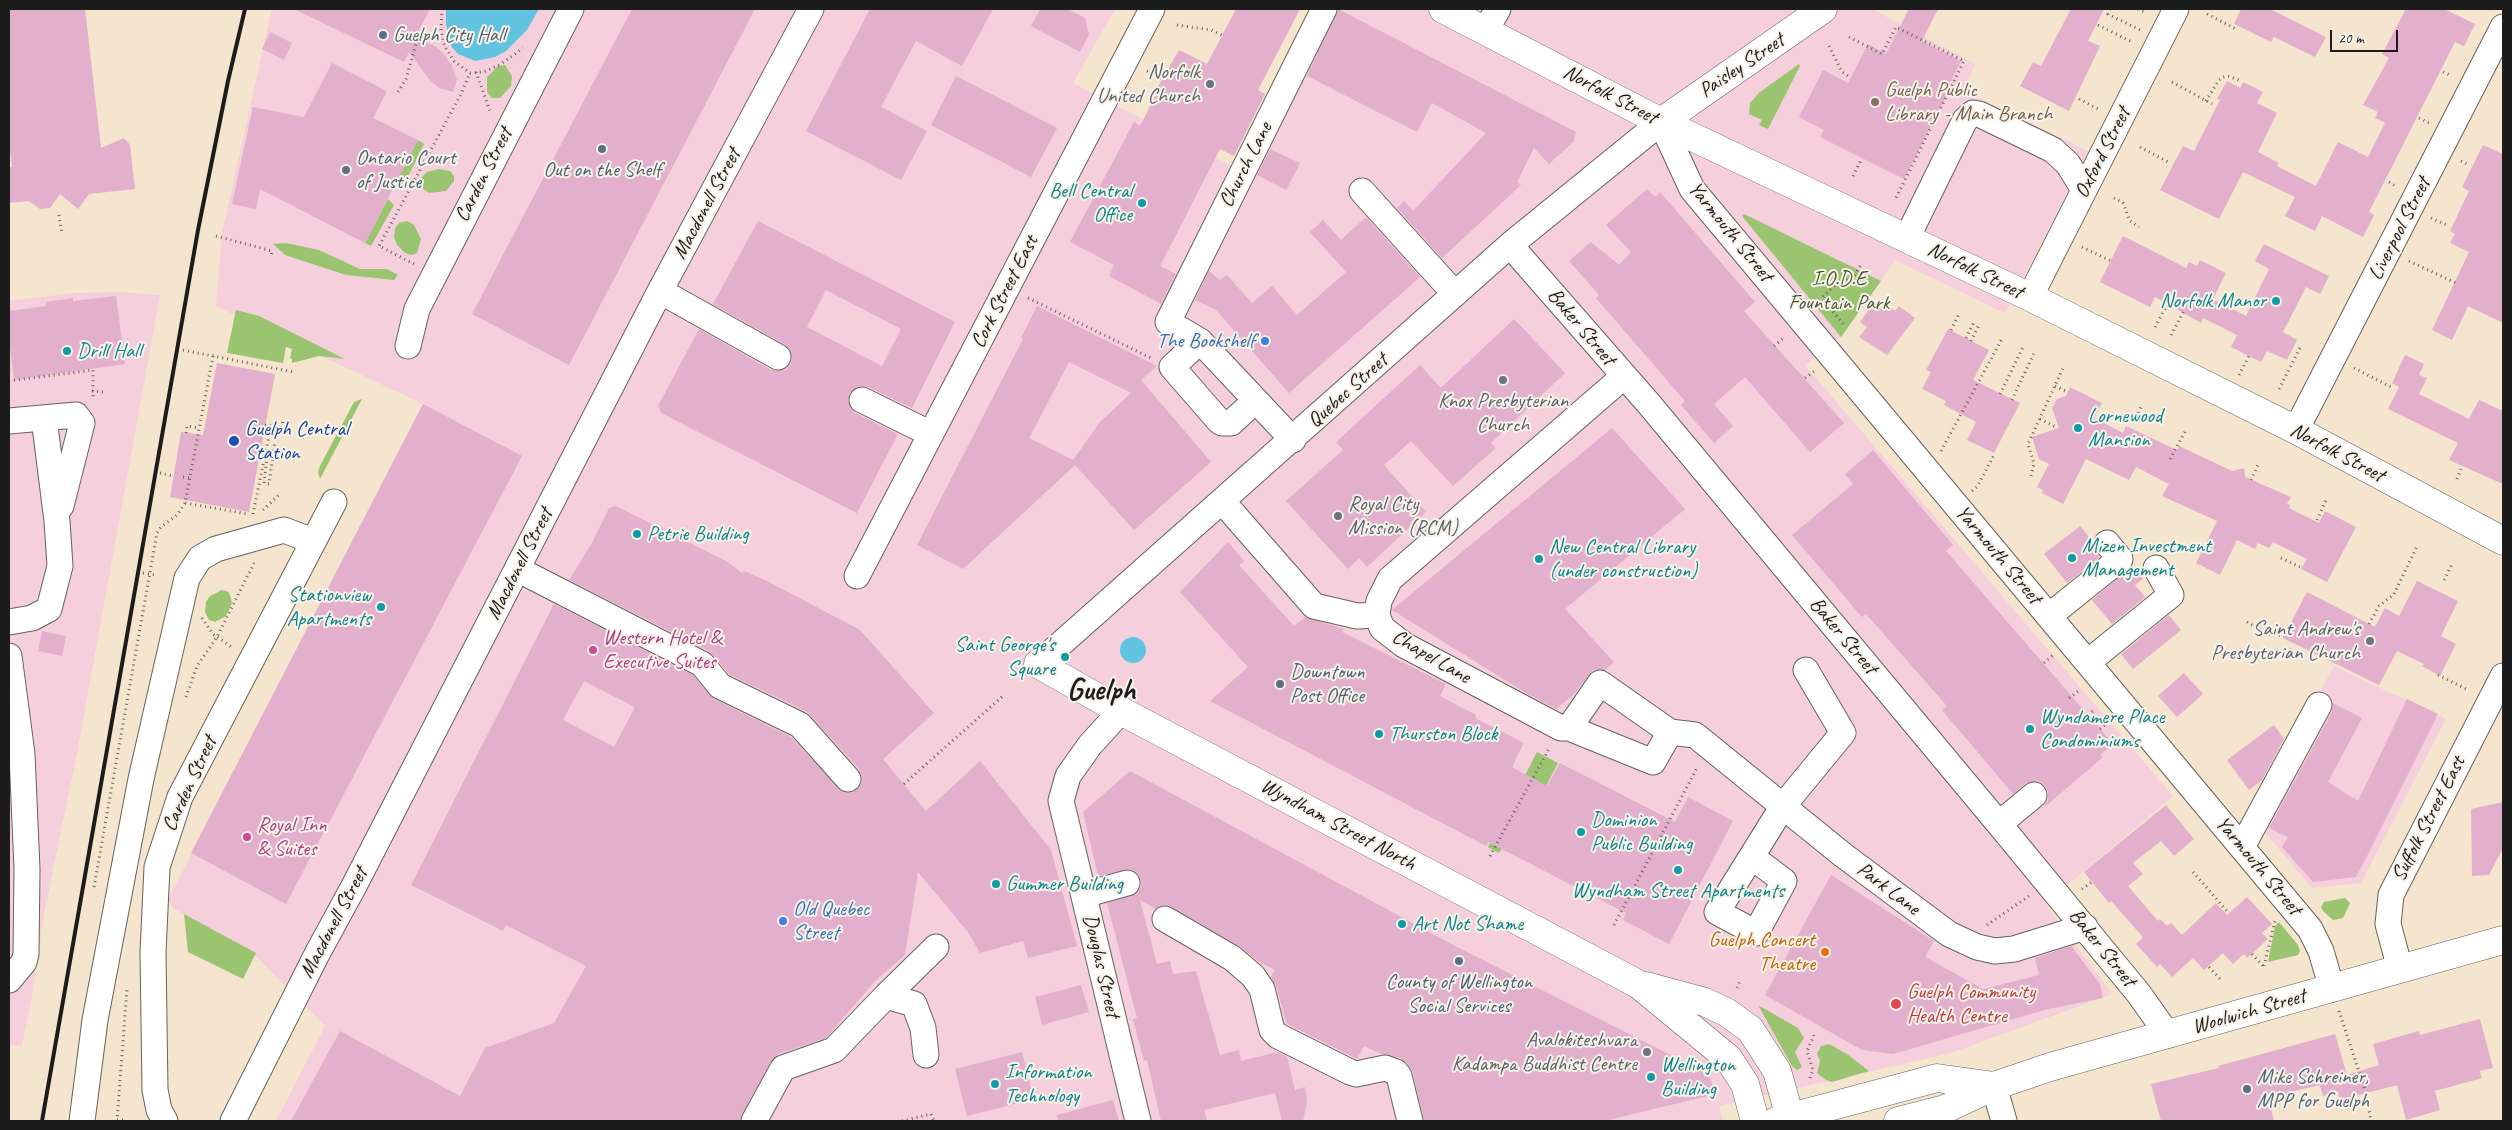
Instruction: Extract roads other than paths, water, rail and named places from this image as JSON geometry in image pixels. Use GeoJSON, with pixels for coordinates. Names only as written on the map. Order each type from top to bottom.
{"type":"FeatureCollection","features":[{"type":"Feature","properties":{"kind":"main road","name":"Norfolk Street"},"geometry":{"type":"LineString","coordinates":[[1443,9],[1492,19],[1661,122],[2030,297],[2296,430],[2503,541]]}},
{"type":"Feature","properties":{"kind":"main road","name":"Paisley Street"},"geometry":{"type":"LineString","coordinates":[[1661,122],[1823,9]]}},
{"type":"Feature","properties":{"kind":"main road","name":"Wyndham Street North"},"geometry":{"type":"LineString","coordinates":[[1038,664],[1121,710],[1638,984],[1728,1058],[1745,1084],[1756,1121]]}},
{"type":"Feature","properties":{"kind":"main road","name":"Woolwich Street"},"geometry":{"type":"LineString","coordinates":[[1898,1121],[1945,1109],[1994,1086],[2168,1034],[2503,940]]}},
{"type":"Feature","properties":{"kind":"main road","name":"Wyndham Street North"},"geometry":{"type":"LineString","coordinates":[[1638,984],[1705,1002],[1726,1012],[1750,1029],[1777,1072],[1786,1120]]}},
{"type":"Feature","properties":{"kind":"main road","name":"Woolwich Street"},"geometry":{"type":"LineString","coordinates":[[1786,1120],[1937,1078],[1994,1086]]}},
{"type":"Feature","properties":{"kind":"street","name":"Carden Street"},"geometry":{"type":"LineString","coordinates":[[408,346],[417,309],[424,293],[571,9]]}},
{"type":"Feature","properties":{"kind":"street","name":"Macdonell Street"},"geometry":{"type":"LineString","coordinates":[[233,1121],[317,954],[660,291],[811,9]]}},
{"type":"Feature","properties":{"kind":"street","name":"Cork Street East"},"geometry":{"type":"LineString","coordinates":[[857,576],[1152,9]]}},
{"type":"Feature","properties":{"kind":"street","name":"Church Lane"},"geometry":{"type":"LineString","coordinates":[[1200,341],[1168,322],[1324,9]]}},
{"type":"Feature","properties":{"kind":"street","name":"Oxford Street"},"geometry":{"type":"LineString","coordinates":[[2030,297],[2176,9]]}},
{"type":"Feature","properties":{"kind":"street","name":"Liverpool Street"},"geometry":{"type":"LineString","coordinates":[[2296,430],[2503,27]]}},
{"type":"Feature","properties":{"kind":"street"},"geometry":{"type":"LineString","coordinates":[[1907,238],[1964,120],[1973,113],[1979,114],[2053,150],[2068,164],[2084,190]]}},
{"type":"Feature","properties":{"kind":"street","name":"Quebec Street"},"geometry":{"type":"LineString","coordinates":[[1038,664],[1293,440],[1510,245],[1661,122]]}},
{"type":"Feature","properties":{"kind":"street","name":"Yarmouth Street"},"geometry":{"type":"LineString","coordinates":[[1661,122],[1692,189],[2049,616],[2086,674],[2242,847],[2310,929],[2321,951],[2332,989]]}},
{"type":"Feature","properties":{"kind":"street"},"geometry":{"type":"LineString","coordinates":[[1362,191],[1455,294]]}},
{"type":"Feature","properties":{"kind":"street","name":"Baker Street"},"geometry":{"type":"LineString","coordinates":[[1510,245],[1623,377],[1649,404],[2085,927],[2139,994],[2168,1034]]}},
{"type":"Feature","properties":{"kind":"street"},"geometry":{"type":"LineString","coordinates":[[660,291],[778,357]]}},
{"type":"Feature","properties":{"kind":"street"},"geometry":{"type":"LineString","coordinates":[[1255,401],[1231,423],[1222,423],[1172,367],[1200,341],[1293,440]]}},
{"type":"Feature","properties":{"kind":"street","name":"Chapel Lane"},"geometry":{"type":"LineString","coordinates":[[1623,377],[1390,579],[1382,592],[1377,615],[1382,628],[1404,645],[1565,728],[1653,762],[1670,732]]}},
{"type":"Feature","properties":{"kind":"street"},"geometry":{"type":"LineString","coordinates":[[862,400],[931,434]]}},
{"type":"Feature","properties":{"kind":"street"},"geometry":{"type":"LineString","coordinates":[[9,421],[76,415],[82,423],[57,521]]}},
{"type":"Feature","properties":{"kind":"street"},"geometry":{"type":"LineString","coordinates":[[9,622],[32,618],[49,609],[60,566],[57,521],[44,418]]}},
{"type":"Feature","properties":{"kind":"street"},"geometry":{"type":"LineString","coordinates":[[1222,501],[1314,606],[1357,616],[1377,615]]}},
{"type":"Feature","properties":{"kind":"street","name":"Carden Street"},"geometry":{"type":"LineString","coordinates":[[165,1121],[158,1110],[155,1090],[153,952],[157,867],[180,797],[334,502]]}},
{"type":"Feature","properties":{"kind":"street"},"geometry":{"type":"LineString","coordinates":[[82,1121],[100,991],[141,780],[187,578],[200,558],[216,549],[284,530],[313,541]]}},
{"type":"Feature","properties":{"kind":"street"},"geometry":{"type":"LineString","coordinates":[[2049,616],[2120,559],[2107,543]]}},
{"type":"Feature","properties":{"kind":"street"},"geometry":{"type":"LineString","coordinates":[[2086,674],[2171,595],[2156,568]]}},
{"type":"Feature","properties":{"kind":"street"},"geometry":{"type":"LineString","coordinates":[[517,569],[702,664],[720,686],[800,725],[848,779]]}},
{"type":"Feature","properties":{"kind":"street"},"geometry":{"type":"LineString","coordinates":[[9,656],[22,754],[27,869],[26,954],[24,962],[9,980]]}},
{"type":"Feature","properties":{"kind":"street"},"geometry":{"type":"LineString","coordinates":[[1752,857],[1783,806],[1843,732],[1806,670]]}},
{"type":"Feature","properties":{"kind":"street","name":"Suffolk Street East"},"geometry":{"type":"LineString","coordinates":[[2400,969],[2388,924],[2391,894],[2503,676]]}},
{"type":"Feature","properties":{"kind":"street"},"geometry":{"type":"LineString","coordinates":[[1565,728],[1600,683],[1670,732]]}},
{"type":"Feature","properties":{"kind":"street"},"geometry":{"type":"LineString","coordinates":[[2242,847],[2319,706]]}},
{"type":"Feature","properties":{"kind":"street","name":"Douglas Street"},"geometry":{"type":"LineString","coordinates":[[1121,710],[1090,745],[1063,786],[1061,801],[1138,1121]]}},
{"type":"Feature","properties":{"kind":"street","name":"Park Lane"},"geometry":{"type":"LineString","coordinates":[[1670,732],[1696,735],[1783,806],[1949,934],[1977,947],[1995,950],[2014,949],[2085,927]]}},
{"type":"Feature","properties":{"kind":"street"},"geometry":{"type":"LineString","coordinates":[[1999,824],[2034,795]]}},
{"type":"Feature","properties":{"kind":"street"},"geometry":{"type":"LineString","coordinates":[[1084,895],[1127,883]]}},
{"type":"Feature","properties":{"kind":"street"},"geometry":{"type":"LineString","coordinates":[[1164,919],[1244,966],[1262,989],[1272,1030],[1278,1036],[1356,1074],[1386,1068],[1396,1072],[1399,1076],[1410,1121]]}},
{"type":"Feature","properties":{"kind":"street"},"geometry":{"type":"LineString","coordinates":[[754,1121],[784,1068],[834,1050],[936,947]]}},
{"type":"Feature","properties":{"kind":"street"},"geometry":{"type":"LineString","coordinates":[[886,996],[914,1004],[923,1028],[926,1056]]}},
{"type":"Feature","properties":{"kind":"street"},"geometry":{"type":"LineString","coordinates":[[1994,1086],[2004,1121]]}},
{"type":"Feature","properties":{"kind":"water"},"geometry":{"type":"Polygon","coordinates":[[[446,9],[539,9],[527,30],[506,51],[495,57],[475,61],[458,54],[451,46],[446,24],[446,9]]]}},
{"type":"Feature","properties":{"kind":"water"},"geometry":{"type":"Polygon","coordinates":[[[1133,637],[1142,641],[1146,650],[1142,659],[1133,663],[1124,659],[1120,650],[1124,641],[1133,637]]]}},
{"type":"Feature","properties":{"kind":"railway"},"geometry":{"type":"LineString","coordinates":[[42,1121],[198,230],[228,81],[245,9]]}},
{"type":"Feature","properties":{"kind":"place","name":"Guelph City Hall"},"geometry":{"type":"Point","coordinates":[383,35]}},
{"type":"Feature","properties":{"kind":"place","name":"Norfolk United Church"},"geometry":{"type":"Point","coordinates":[1210,84]}},
{"type":"Feature","properties":{"kind":"place","name":"Guelph Public Library - Main Branch"},"geometry":{"type":"Point","coordinates":[1875,102]}},
{"type":"Feature","properties":{"kind":"place","name":"Out on the Shelf"},"geometry":{"type":"Point","coordinates":[602,149]}},
{"type":"Feature","properties":{"kind":"place","name":"Ontario Court of Justice"},"geometry":{"type":"Point","coordinates":[346,170]}},
{"type":"Feature","properties":{"kind":"place","name":"Bell Central Office"},"geometry":{"type":"Point","coordinates":[1142,203]}},
{"type":"Feature","properties":{"kind":"place","name":"Norfolk Manor"},"geometry":{"type":"Point","coordinates":[2276,301]}},
{"type":"Feature","properties":{"kind":"place","name":"The Bookshelf"},"geometry":{"type":"Point","coordinates":[1265,341]}},
{"type":"Feature","properties":{"kind":"place","name":"Drill Hall"},"geometry":{"type":"Point","coordinates":[67,351]}},
{"type":"Feature","properties":{"kind":"place","name":"Knox Presbyterian Church"},"geometry":{"type":"Point","coordinates":[1503,380]}},
{"type":"Feature","properties":{"kind":"place","name":"Lornewood Mansion"},"geometry":{"type":"Point","coordinates":[2078,428]}},
{"type":"Feature","properties":{"kind":"place","name":"Guelph Central Station"},"geometry":{"type":"Point","coordinates":[234,441]}},
{"type":"Feature","properties":{"kind":"place","name":"Royal City Mission (RCM)"},"geometry":{"type":"Point","coordinates":[1338,516]}},
{"type":"Feature","properties":{"kind":"place","name":"Petrie Building"},"geometry":{"type":"Point","coordinates":[637,534]}},
{"type":"Feature","properties":{"kind":"place","name":"Mizen Investment Management"},"geometry":{"type":"Point","coordinates":[2072,558]}},
{"type":"Feature","properties":{"kind":"place","name":"New Central Library (under construction)"},"geometry":{"type":"Point","coordinates":[1539,559]}},
{"type":"Feature","properties":{"kind":"place","name":"Stationview Apartments"},"geometry":{"type":"Point","coordinates":[381,607]}},
{"type":"Feature","properties":{"kind":"place","name":"Saint Andrew's Presbyterian Church"},"geometry":{"type":"Point","coordinates":[2370,641]}},
{"type":"Feature","properties":{"kind":"place","name":"Western Hotel & Executive Suites"},"geometry":{"type":"Point","coordinates":[593,650]}},
{"type":"Feature","properties":{"kind":"place","name":"Saint George's Square"},"geometry":{"type":"Point","coordinates":[1065,657]}},
{"type":"Feature","properties":{"kind":"place","name":"Downtown Post Office"},"geometry":{"type":"Point","coordinates":[1280,684]}},
{"type":"Feature","properties":{"kind":"place","name":"Wyndamere Place Condominiums"},"geometry":{"type":"Point","coordinates":[2030,729]}},
{"type":"Feature","properties":{"kind":"place","name":"Thurston Block"},"geometry":{"type":"Point","coordinates":[1379,734]}},
{"type":"Feature","properties":{"kind":"place","name":"Dominion Public Building"},"geometry":{"type":"Point","coordinates":[1581,832]}},
{"type":"Feature","properties":{"kind":"place","name":"Royal Inn & Suites"},"geometry":{"type":"Point","coordinates":[247,837]}},
{"type":"Feature","properties":{"kind":"place","name":"Wyndham Street Apartments"},"geometry":{"type":"Point","coordinates":[1678,870]}},
{"type":"Feature","properties":{"kind":"place","name":"Gummer Building"},"geometry":{"type":"Point","coordinates":[996,884]}},
{"type":"Feature","properties":{"kind":"place","name":"Old Quebec Street"},"geometry":{"type":"Point","coordinates":[783,921]}},
{"type":"Feature","properties":{"kind":"place","name":"Art Not Shame"},"geometry":{"type":"Point","coordinates":[1402,924]}},
{"type":"Feature","properties":{"kind":"place","name":"Guelph Concert Theatre"},"geometry":{"type":"Point","coordinates":[1825,952]}},
{"type":"Feature","properties":{"kind":"place","name":"County of Wellington Social Services"},"geometry":{"type":"Point","coordinates":[1459,961]}},
{"type":"Feature","properties":{"kind":"place","name":"Guelph Community Health Centre"},"geometry":{"type":"Point","coordinates":[1896,1004]}},
{"type":"Feature","properties":{"kind":"place","name":"Avalokiteshvara Kadampa Buddhist Centre"},"geometry":{"type":"Point","coordinates":[1647,1052]}},
{"type":"Feature","properties":{"kind":"place","name":"Wellington Building"},"geometry":{"type":"Point","coordinates":[1651,1077]}},
{"type":"Feature","properties":{"kind":"place","name":"Information Technology"},"geometry":{"type":"Point","coordinates":[995,1084]}},
{"type":"Feature","properties":{"kind":"place","name":"Mike Schreiner, MPP for Guelph"},"geometry":{"type":"Point","coordinates":[2247,1089]}},
{"type":"Feature","properties":{"kind":"district","name":"Guelph"},"geometry":{"type":"Point","coordinates":[1101,691]}},
{"type":"Feature","properties":{"kind":"park label","name":"I.O.D.E Fountain Park"},"geometry":{"type":"Point","coordinates":[1839,291]}}]}
